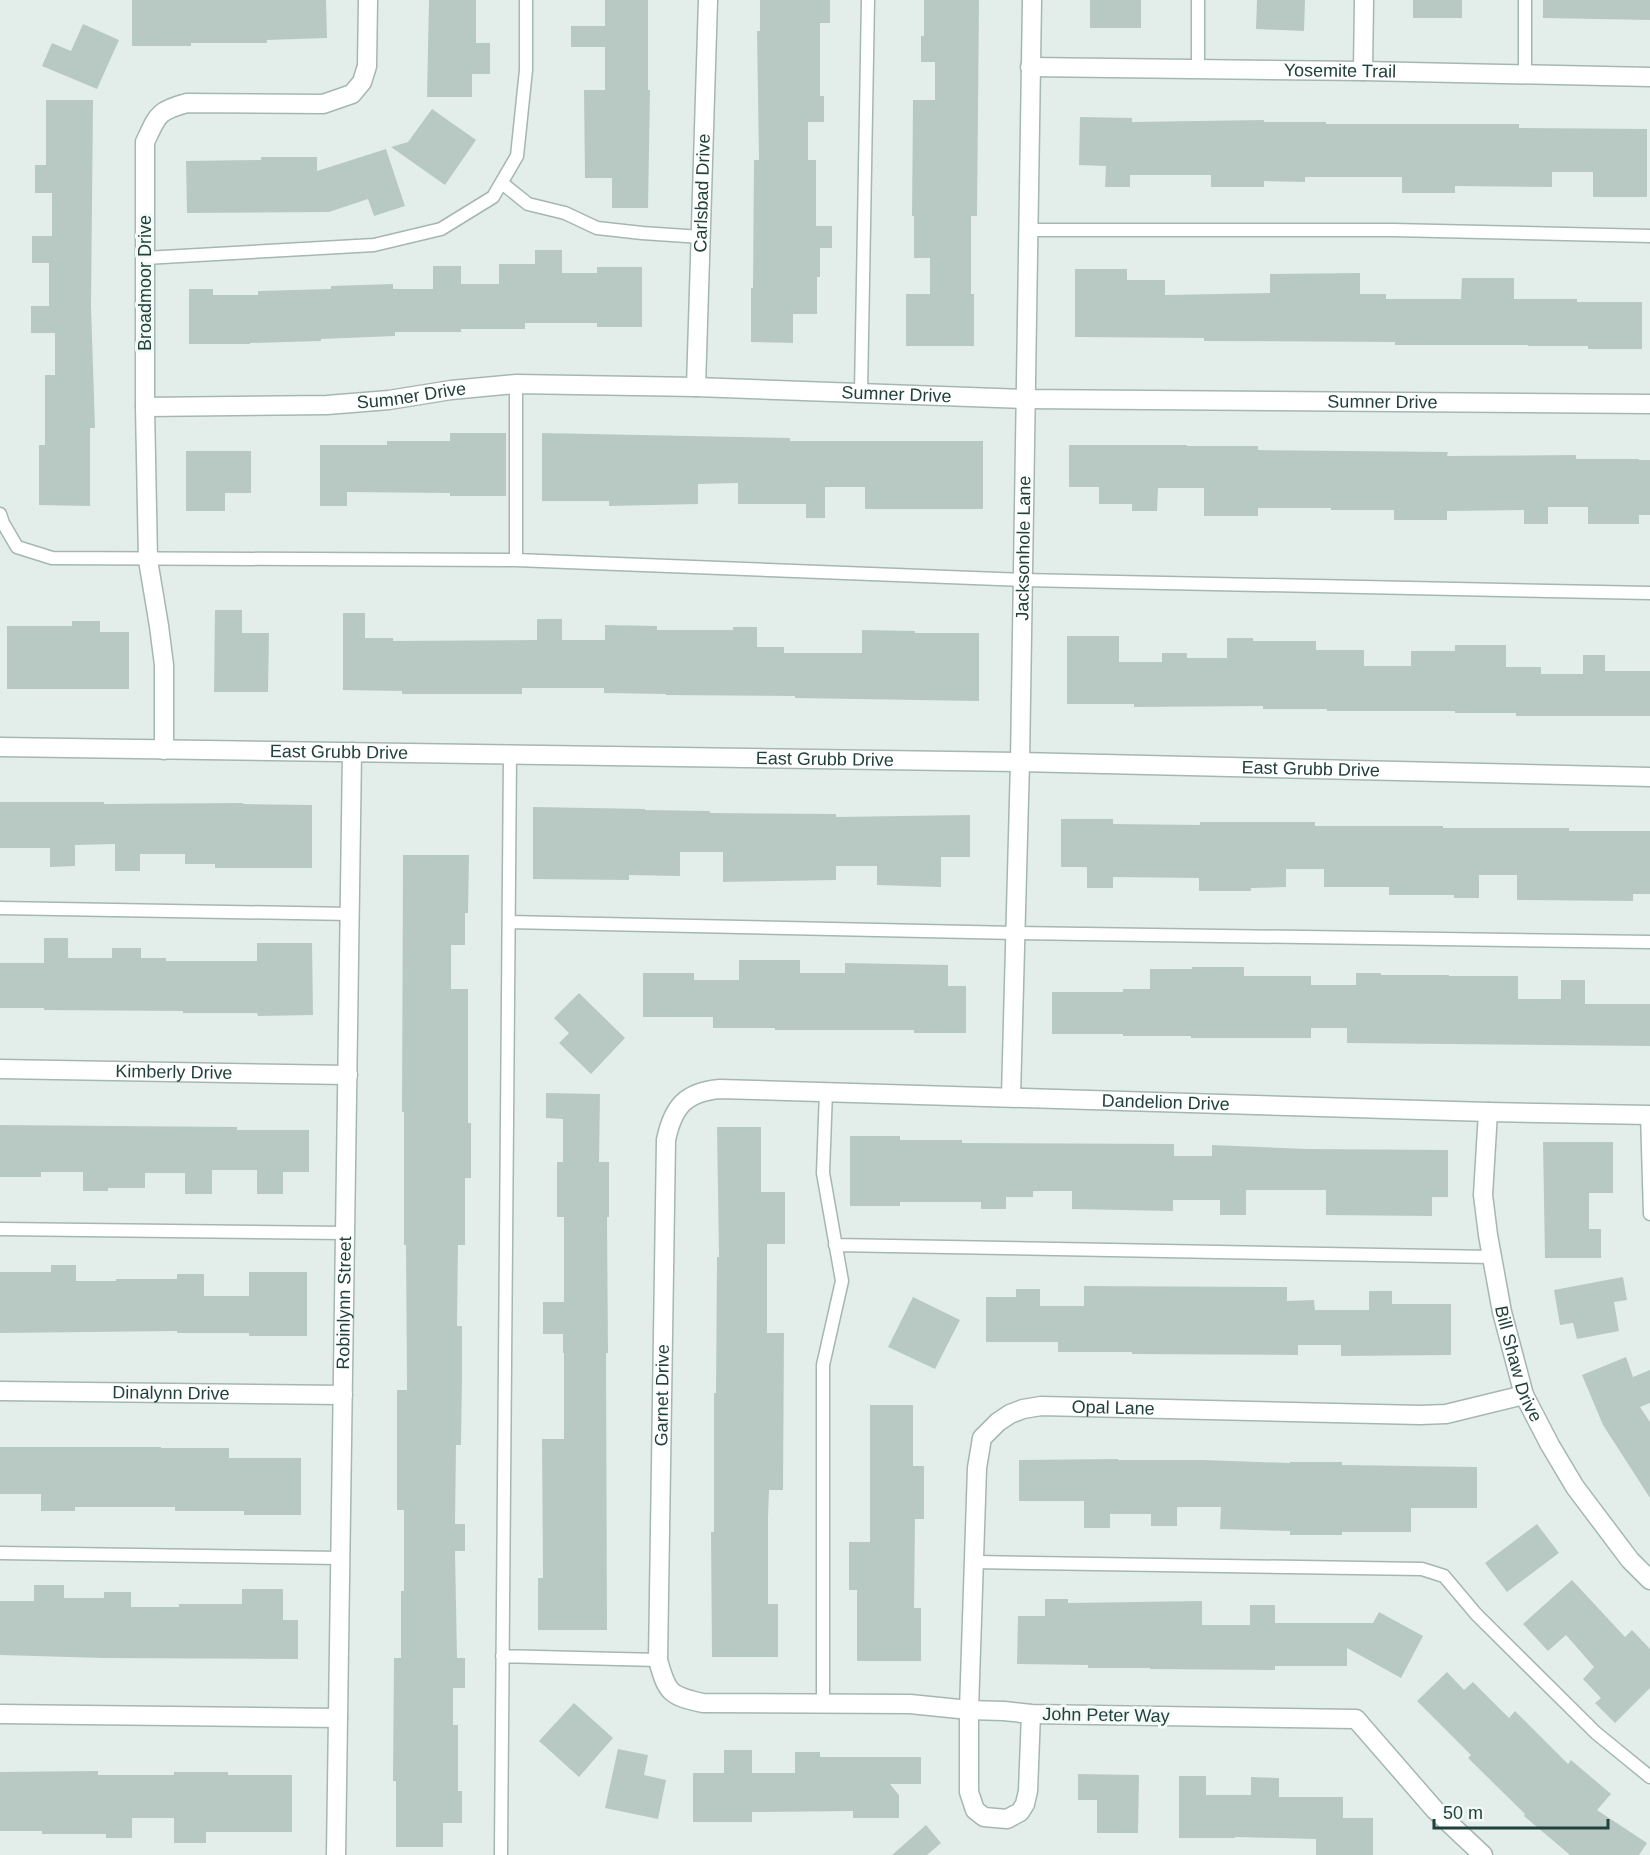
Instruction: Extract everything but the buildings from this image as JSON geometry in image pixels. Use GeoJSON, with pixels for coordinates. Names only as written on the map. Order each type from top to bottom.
{"type":"FeatureCollection","features":[{"type":"Feature","properties":{"kind":"street","name":"Broadmoor Drive"},"geometry":{"type":"LineString","coordinates":[[164,750],[164,665],[148,560],[145,407],[145,142],[158,115],[187,103],[323,104],[352,94],[362,82],[367,66],[368,0]]}},
{"type":"Feature","properties":{"kind":"street","name":"Carlsbad Drive"},"geometry":{"type":"LineString","coordinates":[[696,387],[708,0]]}},
{"type":"Feature","properties":{"kind":"street","name":"Jacksonhole Lane"},"geometry":{"type":"LineString","coordinates":[[1011,1096],[1020,762],[1032,0]]}},
{"type":"Feature","properties":{"kind":"street"},"geometry":{"type":"LineString","coordinates":[[1363,71],[1364,0]]}},
{"type":"Feature","properties":{"kind":"street","name":"Yosemite Trail"},"geometry":{"type":"LineString","coordinates":[[1030,67],[1650,77]]}},
{"type":"Feature","properties":{"kind":"street","name":"Sumner Drive"},"geometry":{"type":"LineString","coordinates":[[145,407],[327,405],[389,400],[451,390],[516,384],[696,387],[1026,399],[1650,404]]}},
{"type":"Feature","properties":{"kind":"street","name":"East Grubb Drive"},"geometry":{"type":"LineString","coordinates":[[0,747],[1020,762],[1650,777]]}},
{"type":"Feature","properties":{"kind":"street","name":"Robinlynn Street"},"geometry":{"type":"LineString","coordinates":[[336,1855],[352,752]]}},
{"type":"Feature","properties":{"kind":"street","name":"Kimberly Drive"},"geometry":{"type":"LineString","coordinates":[[0,1069],[348,1075]]}},
{"type":"Feature","properties":{"kind":"street","name":"Dandelion Drive"},"geometry":{"type":"LineString","coordinates":[[684,1099],[708,1090],[720,1089],[1488,1112],[1648,1114]]}},
{"type":"Feature","properties":{"kind":"street","name":"Garnet Drive"},"geometry":{"type":"LineString","coordinates":[[672,1694],[664,1682],[658,1660],[666,1140],[669,1123],[675,1110],[684,1099]]}},
{"type":"Feature","properties":{"kind":"street","name":"Bill Shaw Drive"},"geometry":{"type":"LineString","coordinates":[[1488,1112],[1483,1195],[1502,1312],[1524,1395],[1575,1487],[1630,1560],[1650,1580]]}},
{"type":"Feature","properties":{"kind":"street","name":"Dinalynn Drive"},"geometry":{"type":"LineString","coordinates":[[0,1391],[343,1395]]}},
{"type":"Feature","properties":{"kind":"street","name":"Opal Lane"},"geometry":{"type":"LineString","coordinates":[[1031,1714],[1028,1791],[1025,1804],[1014,1817],[994,1819],[984,1817],[975,1810],[969,1792],[969,1710],[977,1468],[982,1438],[1010,1414],[1041,1406],[1420,1415],[1446,1414],[1524,1395]]}},
{"type":"Feature","properties":{"kind":"street","name":"John Peter Way"},"geometry":{"type":"LineString","coordinates":[[672,1694],[685,1700],[704,1703],[910,1704],[1031,1714],[1356,1719],[1435,1810],[1483,1855]]}},
{"type":"Feature","properties":{"kind":"street"},"geometry":{"type":"LineString","coordinates":[[0,1714],[338,1718]]}},
{"type":"Feature","properties":{"kind":"lane"},"geometry":{"type":"LineString","coordinates":[[145,258],[374,245],[441,230],[493,197],[517,156],[526,70],[526,0]]}},
{"type":"Feature","properties":{"kind":"lane"},"geometry":{"type":"LineString","coordinates":[[861,393],[868,0]]}},
{"type":"Feature","properties":{"kind":"lane"},"geometry":{"type":"LineString","coordinates":[[1198,0],[1198,69]]}},
{"type":"Feature","properties":{"kind":"lane"},"geometry":{"type":"LineString","coordinates":[[1525,0],[1525,74]]}},
{"type":"Feature","properties":{"kind":"lane"},"geometry":{"type":"LineString","coordinates":[[501,183],[528,204],[566,213],[597,228],[700,237]]}},
{"type":"Feature","properties":{"kind":"lane"},"geometry":{"type":"LineString","coordinates":[[1028,230],[1393,230],[1650,236]]}},
{"type":"Feature","properties":{"kind":"lane"},"geometry":{"type":"LineString","coordinates":[[516,384],[516,560]]}},
{"type":"Feature","properties":{"kind":"lane"},"geometry":{"type":"LineString","coordinates":[[0,514],[17,547],[52,558],[516,560],[1023,580],[1650,593]]}},
{"type":"Feature","properties":{"kind":"lane"},"geometry":{"type":"LineString","coordinates":[[501,1855],[510,755]]}},
{"type":"Feature","properties":{"kind":"lane"},"geometry":{"type":"LineString","coordinates":[[0,908],[350,914]]}},
{"type":"Feature","properties":{"kind":"lane"},"geometry":{"type":"LineString","coordinates":[[509,922],[1016,933],[1650,942]]}},
{"type":"Feature","properties":{"kind":"lane"},"geometry":{"type":"LineString","coordinates":[[822,1704],[822,1365],[842,1281],[824,1173],[826,1091]]}},
{"type":"Feature","properties":{"kind":"lane"},"geometry":{"type":"LineString","coordinates":[[1648,1114],[1650,1214]]}},
{"type":"Feature","properties":{"kind":"lane"},"geometry":{"type":"LineString","coordinates":[[0,1229],[345,1233]]}},
{"type":"Feature","properties":{"kind":"lane"},"geometry":{"type":"LineString","coordinates":[[835,1245],[1492,1257]]}},
{"type":"Feature","properties":{"kind":"lane"},"geometry":{"type":"LineString","coordinates":[[0,1553],[340,1558]]}},
{"type":"Feature","properties":{"kind":"lane"},"geometry":{"type":"LineString","coordinates":[[974,1562],[1422,1569],[1444,1576],[1476,1614],[1596,1733],[1650,1777]]}},
{"type":"Feature","properties":{"kind":"lane"},"geometry":{"type":"LineString","coordinates":[[502,1656],[658,1660]]}}]}
